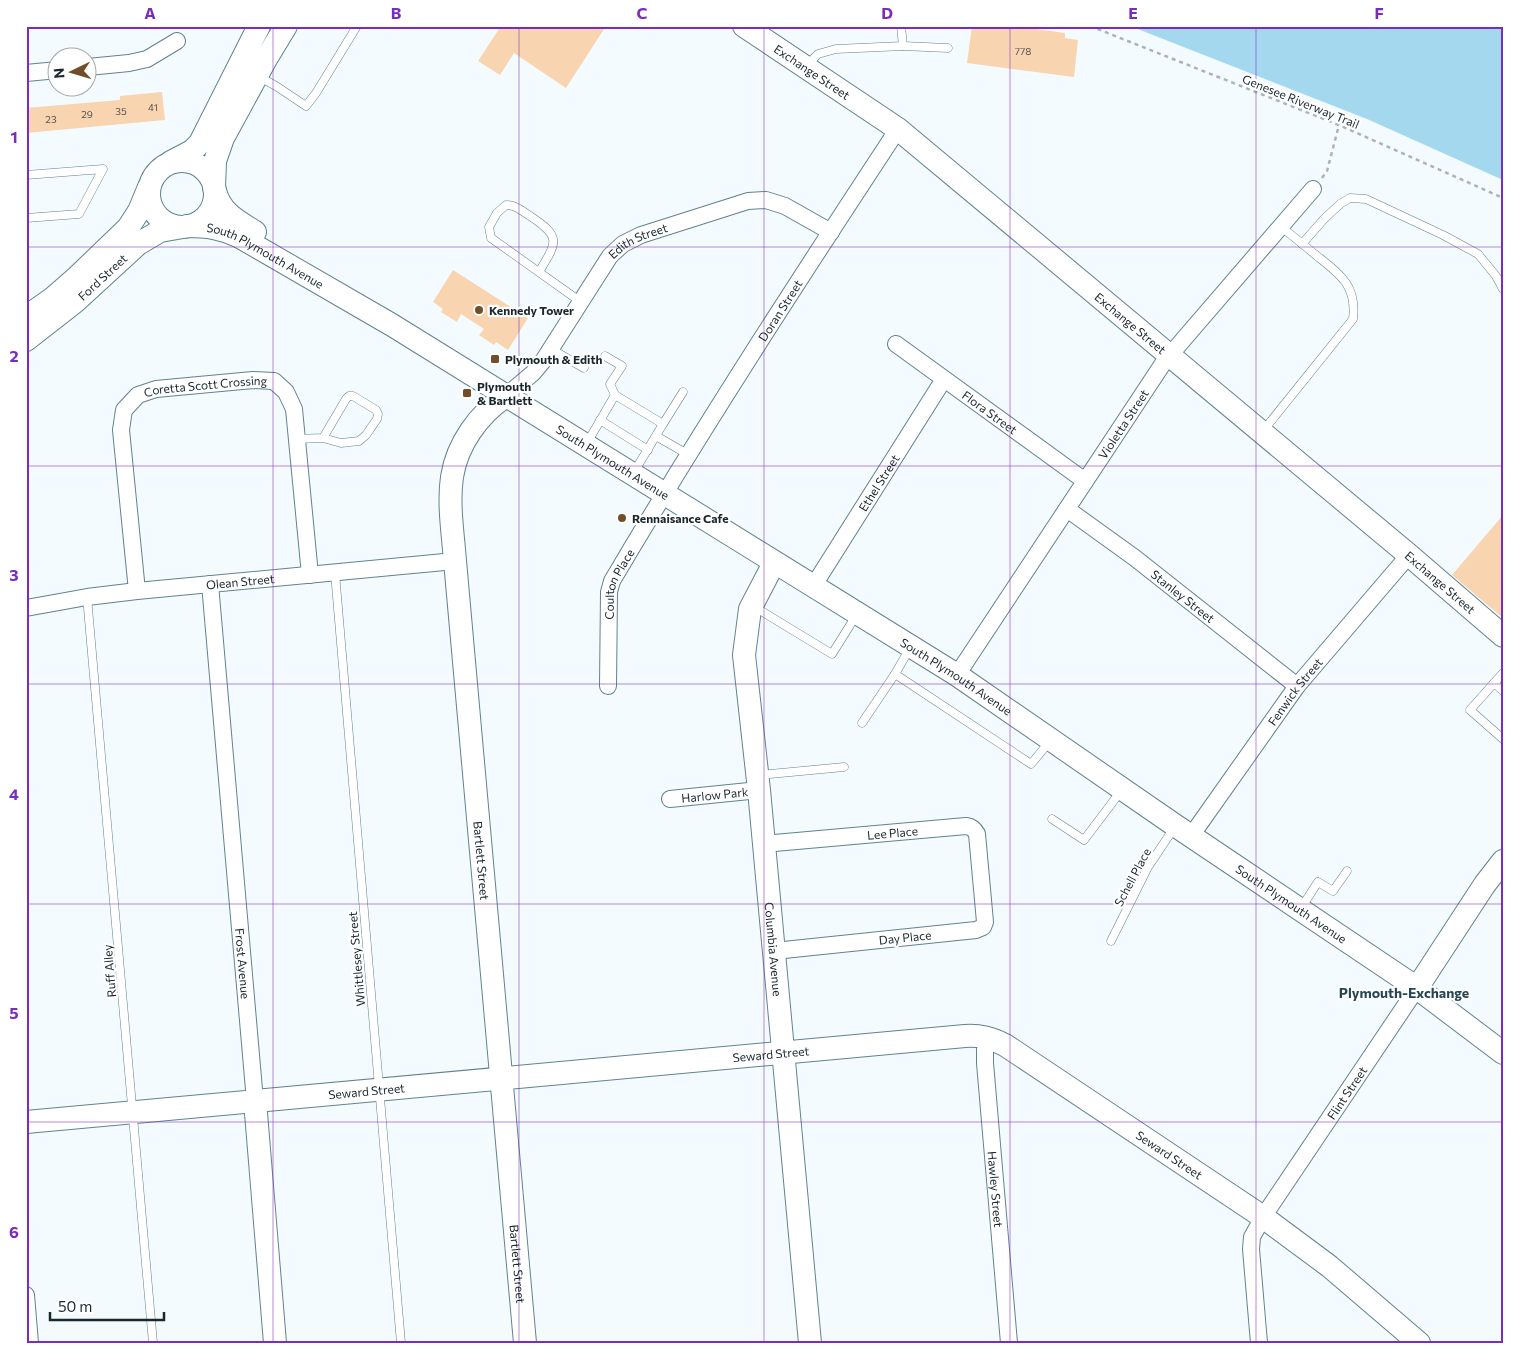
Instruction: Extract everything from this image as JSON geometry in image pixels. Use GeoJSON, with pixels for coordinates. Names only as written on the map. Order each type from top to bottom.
{"type":"FeatureCollection","features":[{"type":"Feature","properties":{"kind":"street"},"geometry":{"type":"LineString","coordinates":[[259,26],[200,143],[192,151],[160,169],[151,181],[150,203],[154,211],[164,222],[185,226],[199,222],[208,214],[214,202],[214,167],[219,148],[257,75],[286,26]]}},
{"type":"Feature","properties":{"kind":"street","name":"Exchange Street"},"geometry":{"type":"LineString","coordinates":[[744,26],[898,129],[1409,555],[1503,636]]}},
{"type":"Feature","properties":{"kind":"street"},"geometry":{"type":"LineString","coordinates":[[98,66],[146,59],[177,41]]}},
{"type":"Feature","properties":{"kind":"street"},"geometry":{"type":"LineString","coordinates":[[26,73],[48,71]]}},
{"type":"Feature","properties":{"kind":"street","name":"Doran Street"},"geometry":{"type":"LineString","coordinates":[[664,493],[898,129]]}},
{"type":"Feature","properties":{"kind":"street"},"geometry":{"type":"LineString","coordinates":[[171,162],[188,161],[199,166],[209,175],[215,189]]}},
{"type":"Feature","properties":{"kind":"street","name":"Ford Street"},"geometry":{"type":"LineString","coordinates":[[26,317],[77,277],[128,228],[139,211],[151,181]]}},
{"type":"Feature","properties":{"kind":"street","name":"South Plymouth Avenue"},"geometry":{"type":"LineString","coordinates":[[215,189],[220,205],[232,218],[315,270],[392,325]]}},
{"type":"Feature","properties":{"kind":"street","name":"Violetta Street"},"geometry":{"type":"LineString","coordinates":[[957,675],[1158,370],[1313,189]]}},
{"type":"Feature","properties":{"kind":"street","name":"Edith Street"},"geometry":{"type":"LineString","coordinates":[[506,396],[533,373],[551,349],[610,256],[623,244],[641,236],[748,201],[766,200],[784,206],[831,232]]}},
{"type":"Feature","properties":{"kind":"street","name":"South Plymouth Avenue"},"geometry":{"type":"LineString","coordinates":[[185,226],[212,227],[225,230],[392,325],[911,646],[957,675],[1183,831],[1416,988],[1503,1053]]}},
{"type":"Feature","properties":{"kind":"street","name":"Ford Street"},"geometry":{"type":"LineString","coordinates":[[26,340],[70,306],[138,244],[160,232],[185,226]]}},
{"type":"Feature","properties":{"kind":"street","name":"Flora Street"},"geometry":{"type":"LineString","coordinates":[[896,344],[1085,481]]}},
{"type":"Feature","properties":{"kind":"street","name":"Ethel Street"},"geometry":{"type":"LineString","coordinates":[[814,586],[944,379]]}},
{"type":"Feature","properties":{"kind":"street","name":"Coretta Scott Crossing"},"geometry":{"type":"LineString","coordinates":[[137,591],[121,430],[124,410],[138,395],[165,388],[253,380],[274,381],[286,392],[294,409],[310,575]]}},
{"type":"Feature","properties":{"kind":"street","name":"Bartlett Street"},"geometry":{"type":"LineString","coordinates":[[506,396],[485,413],[464,443],[455,464],[451,492],[455,561],[525,1343]]}},
{"type":"Feature","properties":{"kind":"street","name":"Coulton Place"},"geometry":{"type":"LineString","coordinates":[[608,686],[610,586],[664,493]]}},
{"type":"Feature","properties":{"kind":"street","name":"Stanley Street"},"geometry":{"type":"LineString","coordinates":[[1068,509],[1135,558],[1297,686]]}},
{"type":"Feature","properties":{"kind":"street","name":"Fenwick Street"},"geometry":{"type":"LineString","coordinates":[[1183,831],[1297,686],[1409,555]]}},
{"type":"Feature","properties":{"kind":"street","name":"Olean Street"},"geometry":{"type":"LineString","coordinates":[[26,608],[87,597],[137,591],[455,561]]}},
{"type":"Feature","properties":{"kind":"street","name":"Columbia Avenue"},"geometry":{"type":"LineString","coordinates":[[774,563],[750,609],[744,655],[758,783],[810,1343]]}},
{"type":"Feature","properties":{"kind":"street","name":"Frost Avenue"},"geometry":{"type":"LineString","coordinates":[[210,584],[276,1343]]}},
{"type":"Feature","properties":{"kind":"street","name":"Harlow Park"},"geometry":{"type":"LineString","coordinates":[[670,799],[758,783]]}},
{"type":"Feature","properties":{"kind":"street","name":"Lee Place"},"geometry":{"type":"LineString","coordinates":[[763,844],[971,826],[977,834],[981,874]]}},
{"type":"Feature","properties":{"kind":"street","name":"Flint Street"},"geometry":{"type":"LineString","coordinates":[[1259,1343],[1251,1243],[1255,1230],[1485,884],[1503,861]]}},
{"type":"Feature","properties":{"kind":"street","name":"Day Place"},"geometry":{"type":"LineString","coordinates":[[774,951],[976,930],[983,927],[985,922],[981,874]]}},
{"type":"Feature","properties":{"kind":"street","name":"Seward Street"},"geometry":{"type":"LineString","coordinates":[[26,1122],[783,1052],[980,1036],[1005,1045],[1264,1216],[1329,1266],[1419,1343]]}},
{"type":"Feature","properties":{"kind":"street","name":"Hawley Street"},"geometry":{"type":"LineString","coordinates":[[988,1038],[985,1050],[985,1063],[1009,1343]]}},
{"type":"Feature","properties":{"kind":"street"},"geometry":{"type":"LineString","coordinates":[[26,1295],[30,1343]]}},
{"type":"Feature","properties":{"kind":"lane"},"geometry":{"type":"LineString","coordinates":[[257,75],[306,106],[357,26]]}},
{"type":"Feature","properties":{"kind":"lane"},"geometry":{"type":"LineString","coordinates":[[901,26],[903,46]]}},
{"type":"Feature","properties":{"kind":"lane"},"geometry":{"type":"LineString","coordinates":[[806,67],[818,54],[830,50],[903,46],[948,48]]}},
{"type":"Feature","properties":{"kind":"lane"},"geometry":{"type":"LineString","coordinates":[[26,175],[103,169],[79,214],[26,218]]}},
{"type":"Feature","properties":{"kind":"lane"},"geometry":{"type":"LineString","coordinates":[[1302,244],[1340,204],[1350,198],[1366,198],[1478,254],[1503,288]]}},
{"type":"Feature","properties":{"kind":"lane"},"geometry":{"type":"LineString","coordinates":[[539,272],[553,248],[551,232],[546,226],[513,205],[506,205],[497,213],[489,227],[490,238],[580,302]]}},
{"type":"Feature","properties":{"kind":"lane"},"geometry":{"type":"LineString","coordinates":[[1262,432],[1353,319],[1355,306],[1351,291],[1340,274],[1281,227]]}},
{"type":"Feature","properties":{"kind":"lane"},"geometry":{"type":"LineString","coordinates":[[551,349],[584,368]]}},
{"type":"Feature","properties":{"kind":"lane"},"geometry":{"type":"LineString","coordinates":[[606,356],[622,366],[610,384],[615,395],[636,412],[663,424]]}},
{"type":"Feature","properties":{"kind":"lane"},"geometry":{"type":"LineString","coordinates":[[633,474],[683,392]]}},
{"type":"Feature","properties":{"kind":"lane"},"geometry":{"type":"LineString","coordinates":[[586,445],[615,395]]}},
{"type":"Feature","properties":{"kind":"lane"},"geometry":{"type":"LineString","coordinates":[[296,439],[323,438],[341,443],[359,441],[375,423],[378,414],[376,410],[353,396],[349,396],[323,438]]}},
{"type":"Feature","properties":{"kind":"lane"},"geometry":{"type":"LineString","coordinates":[[600,420],[624,431],[648,450]]}},
{"type":"Feature","properties":{"kind":"lane"},"geometry":{"type":"LineString","coordinates":[[656,436],[689,454]]}},
{"type":"Feature","properties":{"kind":"lane","name":"Whittlesey Street"},"geometry":{"type":"LineString","coordinates":[[335,573],[401,1343]]}},
{"type":"Feature","properties":{"kind":"lane","name":"Ruff Alley"},"geometry":{"type":"LineString","coordinates":[[87,597],[153,1343]]}},
{"type":"Feature","properties":{"kind":"lane"},"geometry":{"type":"LineString","coordinates":[[752,605],[832,654],[858,613]]}},
{"type":"Feature","properties":{"kind":"lane"},"geometry":{"type":"LineString","coordinates":[[862,723],[895,674],[911,646]]}},
{"type":"Feature","properties":{"kind":"lane"},"geometry":{"type":"LineString","coordinates":[[1503,673],[1470,710],[1503,739]]}},
{"type":"Feature","properties":{"kind":"lane"},"geometry":{"type":"LineString","coordinates":[[895,674],[1032,764],[1050,740]]}},
{"type":"Feature","properties":{"kind":"lane"},"geometry":{"type":"LineString","coordinates":[[1494,683],[1503,692]]}},
{"type":"Feature","properties":{"kind":"lane"},"geometry":{"type":"LineString","coordinates":[[758,783],[844,767]]}},
{"type":"Feature","properties":{"kind":"lane"},"geometry":{"type":"LineString","coordinates":[[1052,819],[1084,840],[1122,789]]}},
{"type":"Feature","properties":{"kind":"lane","name":"Schell Place"},"geometry":{"type":"LineString","coordinates":[[1111,940],[1148,867],[1183,831]]}},
{"type":"Feature","properties":{"kind":"lane"},"geometry":{"type":"LineString","coordinates":[[1300,910],[1318,882],[1332,891],[1347,871]]}},
{"type":"Feature","properties":{"kind":"path","name":"Genesee Riverway Trail"},"geometry":{"type":"LineString","coordinates":[[1090,26],[1339,125],[1503,198]]}},
{"type":"Feature","properties":{"kind":"path"},"geometry":{"type":"LineString","coordinates":[[1313,189],[1327,171],[1339,125]]}},
{"type":"Feature","properties":{"kind":"water"},"geometry":{"type":"Polygon","coordinates":[[[1130,26],[1503,26],[1503,180],[1367,119],[1130,26]]]}},
{"type":"Feature","properties":{"kind":"building"},"geometry":{"type":"Polygon","coordinates":[[[501,26],[606,26],[566,88],[514,53],[500,75],[478,61],[501,26]]]}},
{"type":"Feature","properties":{"kind":"building"},"geometry":{"type":"Polygon","coordinates":[[[972,26],[1014,26],[1065,33],[1065,38],[1078,40],[1074,77],[967,63],[972,26]]]}},
{"type":"Feature","properties":{"kind":"building"},"geometry":{"type":"Polygon","coordinates":[[[162,92],[165,120],[26,133],[26,108],[120,100],[120,96],[162,92]]]}},
{"type":"Feature","properties":{"kind":"building","name":"Kennedy Tower"},"geometry":{"type":"Polygon","coordinates":[[[453,270],[528,318],[508,350],[496,342],[494,345],[479,335],[484,329],[461,314],[457,322],[441,312],[443,309],[433,302],[453,270]]]}},
{"type":"Feature","properties":{"kind":"building"},"geometry":{"type":"Polygon","coordinates":[[[1503,515],[1503,618],[1452,575],[1503,515]]]}},
{"type":"Feature","properties":{"kind":"place","name":"Kennedy Tower"},"geometry":{"type":"Point","coordinates":[479,310]}},
{"type":"Feature","properties":{"kind":"place","name":"Plymouth & Edith"},"geometry":{"type":"Point","coordinates":[495,359]}},
{"type":"Feature","properties":{"kind":"place","name":"Plymouth & Bartlett"},"geometry":{"type":"Point","coordinates":[467,393]}},
{"type":"Feature","properties":{"kind":"place","name":"Rennaisance Cafe"},"geometry":{"type":"Point","coordinates":[622,518]}},
{"type":"Feature","properties":{"kind":"district","name":"Plymouth-Exchange"},"geometry":{"type":"Point","coordinates":[1404,992]}}]}
